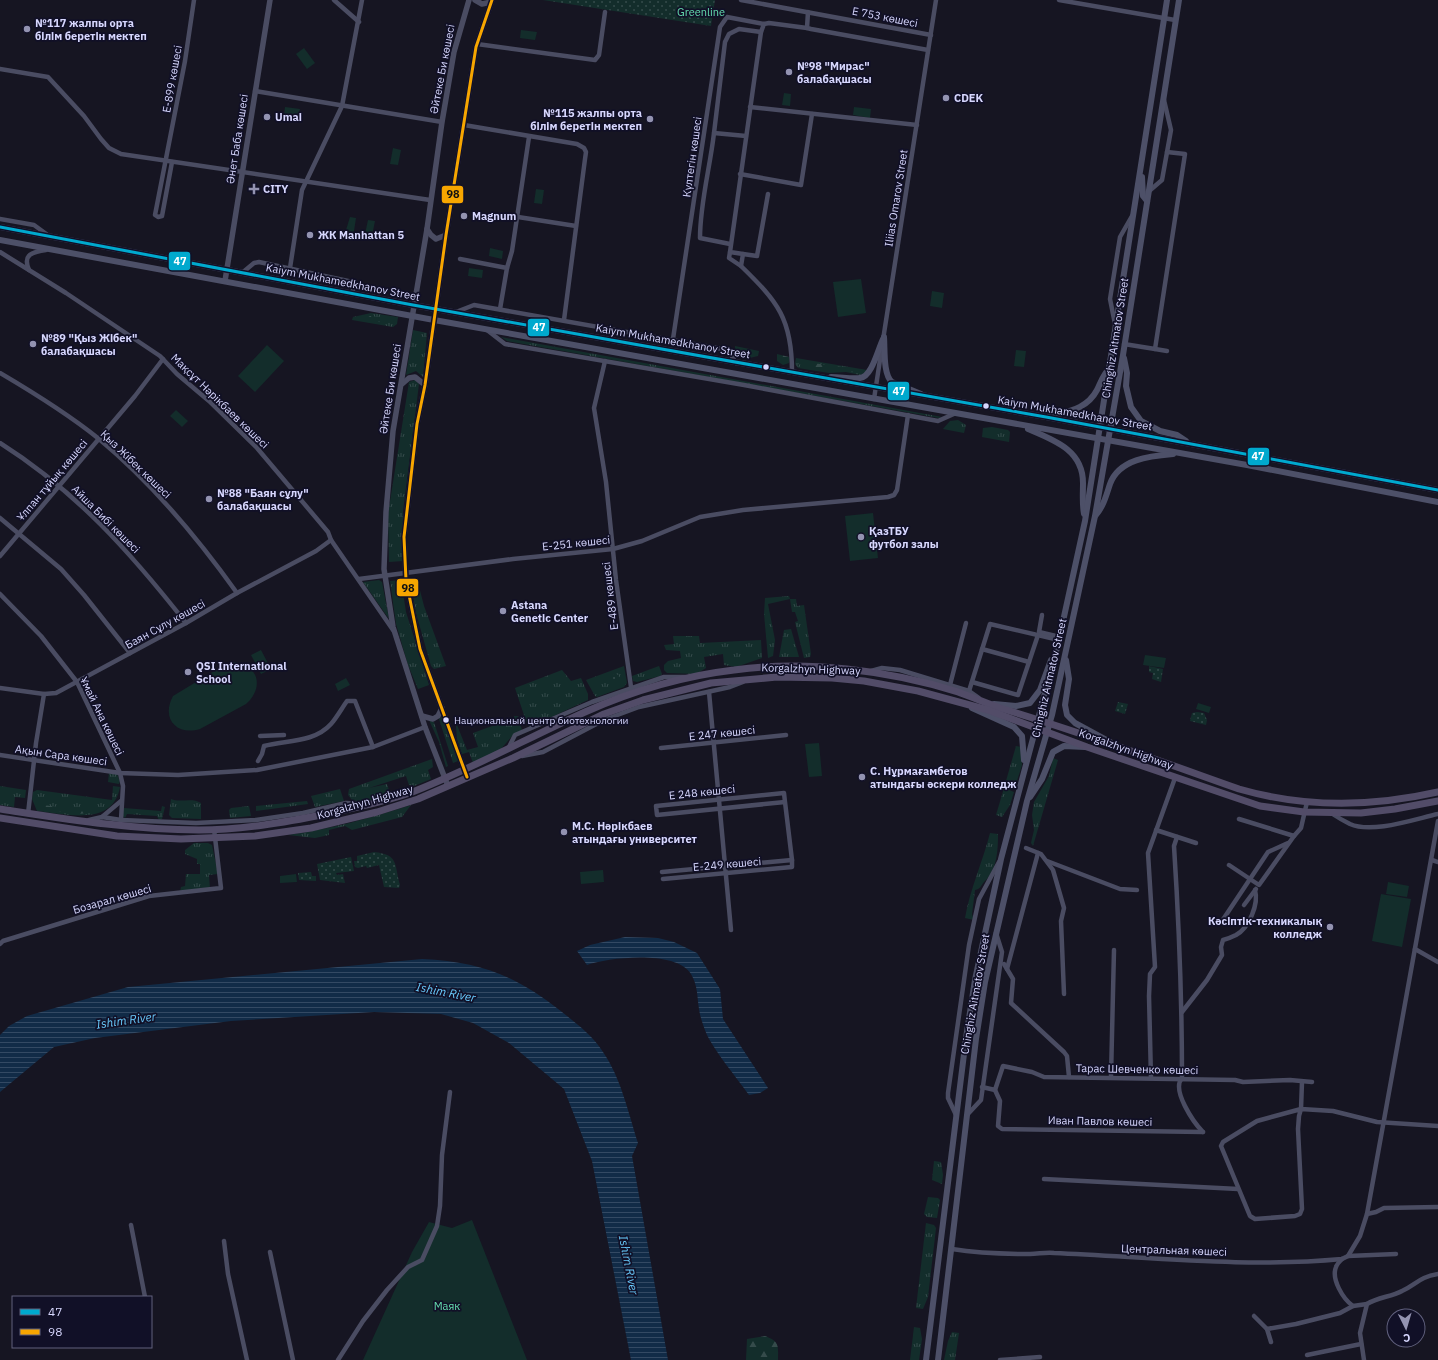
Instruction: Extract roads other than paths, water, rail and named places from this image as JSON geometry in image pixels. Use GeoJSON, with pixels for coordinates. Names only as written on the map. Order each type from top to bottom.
{"type":"FeatureCollection","features":[{"type":"Feature","properties":{"kind":"main road","name":"Chinghiz Aitmatov Street"},"geometry":{"type":"LineString","coordinates":[[926,1360],[956,1115],[975,980],[1000,859],[1022,775],[1038,723],[1059,640],[1085,520],[1167,0]]}},
{"type":"Feature","properties":{"kind":"main road","name":"Chinghiz Aitmatov Street"},"geometry":{"type":"LineString","coordinates":[[938,1360],[976,1039],[996,931],[1014,861],[1027,801],[1050,723],[1095,516],[1123,355],[1179,0]]}},
{"type":"Feature","properties":{"kind":"main road"},"geometry":{"type":"LineString","coordinates":[[1155,80],[1166,81]]}},
{"type":"Feature","properties":{"kind":"main road"},"geometry":{"type":"LineString","coordinates":[[1141,167],[1143,196],[1147,201]]}},
{"type":"Feature","properties":{"kind":"main road"},"geometry":{"type":"LineString","coordinates":[[1132,221],[1139,227],[1138,259]]}},
{"type":"Feature","properties":{"kind":"main road","name":"Kaiym Mukhamedkhanov Street"},"geometry":{"type":"LineString","coordinates":[[0,227],[456,313],[1046,417],[1438,490]]}},
{"type":"Feature","properties":{"kind":"main road","name":"Kaiym Mukhamedkhanov Street"},"geometry":{"type":"LineString","coordinates":[[0,240],[487,330],[1182,453],[1438,502]]}},
{"type":"Feature","properties":{"kind":"main road"},"geometry":{"type":"LineString","coordinates":[[823,378],[866,376],[872,368],[884,337]]}},
{"type":"Feature","properties":{"kind":"main road"},"geometry":{"type":"LineString","coordinates":[[884,337],[886,364],[885,372],[888,379],[928,397]]}},
{"type":"Feature","properties":{"kind":"main road"},"geometry":{"type":"LineString","coordinates":[[1123,355],[1127,373],[1126,386],[1131,406],[1141,421],[1160,432],[1177,435],[1189,443]]}},
{"type":"Feature","properties":{"kind":"main road"},"geometry":{"type":"LineString","coordinates":[[1046,417],[1073,411],[1084,405],[1095,394],[1105,372],[1110,368]]}},
{"type":"Feature","properties":{"kind":"main road"},"geometry":{"type":"LineString","coordinates":[[1015,424],[1055,440],[1072,451],[1080,467],[1083,482],[1082,498],[1085,520]]}},
{"type":"Feature","properties":{"kind":"main road"},"geometry":{"type":"LineString","coordinates":[[1095,516],[1103,507],[1110,482],[1124,466],[1141,458],[1182,453]]}},
{"type":"Feature","properties":{"kind":"main road"},"geometry":{"type":"LineString","coordinates":[[1361,487],[1363,476]]}},
{"type":"Feature","properties":{"kind":"main road"},"geometry":{"type":"LineString","coordinates":[[989,704],[1016,706],[1030,703],[1040,690],[1059,640]]}},
{"type":"Feature","properties":{"kind":"main road"},"geometry":{"type":"LineString","coordinates":[[1066,654],[1068,679],[1065,705],[1067,715],[1075,723],[1118,747]]}},
{"type":"Feature","properties":{"kind":"main road","name":"Korgalzhyn Highway"},"geometry":{"type":"LineString","coordinates":[[0,809],[81,821],[179,829],[214,829],[297,820],[373,805],[411,792],[464,770],[588,711],[638,692],[688,678],[735,669],[776,667],[842,668],[958,692],[1038,723],[1048,731],[1087,747],[1260,806],[1304,812],[1361,813],[1395,809],[1438,801]]}},
{"type":"Feature","properties":{"kind":"main road","name":"Korgalzhyn Highway"},"geometry":{"type":"LineString","coordinates":[[0,818],[116,836],[181,839],[215,839],[271,834],[344,821],[418,799],[513,758],[604,714],[643,700],[711,683],[753,678],[790,677],[864,681],[918,690],[965,705],[1038,723],[1050,723],[1266,797],[1306,802],[1364,803],[1399,800],[1438,792]]}},
{"type":"Feature","properties":{"kind":"main road"},"geometry":{"type":"LineString","coordinates":[[965,705],[1014,727],[1022,736],[1024,749],[1022,775]]}},
{"type":"Feature","properties":{"kind":"main road"},"geometry":{"type":"LineString","coordinates":[[1027,801],[1042,779],[1053,752],[1064,746],[1087,747]]}},
{"type":"Feature","properties":{"kind":"main road"},"geometry":{"type":"LineString","coordinates":[[26,822],[28,814]]}},
{"type":"Feature","properties":{"kind":"street","name":"Е-899 көшесі"},"geometry":{"type":"LineString","coordinates":[[175,162],[162,216],[158,217],[155,215],[185,61],[194,0]]}},
{"type":"Feature","properties":{"kind":"street","name":"Әнет Баба көшесі"},"geometry":{"type":"LineString","coordinates":[[225,281],[270,0]]}},
{"type":"Feature","properties":{"kind":"street"},"geometry":{"type":"LineString","coordinates":[[334,0],[359,22]]}},
{"type":"Feature","properties":{"kind":"street"},"geometry":{"type":"LineString","coordinates":[[290,268],[302,190],[342,106],[362,0]]}},
{"type":"Feature","properties":{"kind":"street","name":"Әйтеке Би көшесі"},"geometry":{"type":"LineString","coordinates":[[448,786],[422,716],[394,632],[385,576],[386,512],[391,451],[411,316],[427,229],[442,122],[454,52],[469,0]]}},
{"type":"Feature","properties":{"kind":"street"},"geometry":{"type":"LineString","coordinates":[[467,777],[420,649],[410,607],[404,537],[416,424],[425,385],[446,235],[477,44],[491,1],[479,3],[475,0]]}},
{"type":"Feature","properties":{"kind":"street","name":"Е 753 көшесі"},"geometry":{"type":"LineString","coordinates":[[741,0],[931,35]]}},
{"type":"Feature","properties":{"kind":"street","name":"Iliias Omarov Street"},"geometry":{"type":"LineString","coordinates":[[874,399],[936,0]]}},
{"type":"Feature","properties":{"kind":"street"},"geometry":{"type":"LineString","coordinates":[[1058,0],[1175,20]]}},
{"type":"Feature","properties":{"kind":"street"},"geometry":{"type":"LineString","coordinates":[[477,44],[595,60],[599,55],[605,12]]}},
{"type":"Feature","properties":{"kind":"street"},"geometry":{"type":"LineString","coordinates":[[807,28],[808,12]]}},
{"type":"Feature","properties":{"kind":"street","name":"Күлтегін көшесі"},"geometry":{"type":"LineString","coordinates":[[672,340],[720,27],[728,16],[764,24]]}},
{"type":"Feature","properties":{"kind":"street"},"geometry":{"type":"LineString","coordinates":[[792,372],[792,348],[789,333],[782,314],[768,292],[741,266],[729,258],[761,32],[764,24],[769,23],[807,28],[928,50]]}},
{"type":"Feature","properties":{"kind":"street"},"geometry":{"type":"LineString","coordinates":[[730,244],[700,238],[700,227],[711,165],[725,42],[729,34],[739,29],[761,32]]}},
{"type":"Feature","properties":{"kind":"street"},"geometry":{"type":"LineString","coordinates":[[0,68],[48,77],[84,116],[108,148],[121,154],[306,183],[430,200]]}},
{"type":"Feature","properties":{"kind":"street"},"geometry":{"type":"LineString","coordinates":[[255,91],[442,122]]}},
{"type":"Feature","properties":{"kind":"street"},"geometry":{"type":"LineString","coordinates":[[1148,192],[1162,180],[1171,130],[1163,96]]}},
{"type":"Feature","properties":{"kind":"street"},"geometry":{"type":"LineString","coordinates":[[750,107],[917,125]]}},
{"type":"Feature","properties":{"kind":"street"},"geometry":{"type":"LineString","coordinates":[[740,174],[801,184],[812,114]]}},
{"type":"Feature","properties":{"kind":"street"},"geometry":{"type":"LineString","coordinates":[[464,125],[577,144],[584,148],[586,152],[564,320]]}},
{"type":"Feature","properties":{"kind":"street"},"geometry":{"type":"LineString","coordinates":[[714,133],[746,136]]}},
{"type":"Feature","properties":{"kind":"street"},"geometry":{"type":"LineString","coordinates":[[500,309],[518,217],[530,137]]}},
{"type":"Feature","properties":{"kind":"street"},"geometry":{"type":"LineString","coordinates":[[1155,349],[1185,154],[1167,152]]}},
{"type":"Feature","properties":{"kind":"street"},"geometry":{"type":"LineString","coordinates":[[730,252],[757,256],[768,194]]}},
{"type":"Feature","properties":{"kind":"street"},"geometry":{"type":"LineString","coordinates":[[1116,327],[1110,299],[1120,237],[1134,212]]}},
{"type":"Feature","properties":{"kind":"street"},"geometry":{"type":"LineString","coordinates":[[518,217],[576,226]]}},
{"type":"Feature","properties":{"kind":"street"},"geometry":{"type":"LineString","coordinates":[[0,218],[34,225],[49,236]]}},
{"type":"Feature","properties":{"kind":"street"},"geometry":{"type":"LineString","coordinates":[[427,229],[431,236],[436,238],[446,235]]}},
{"type":"Feature","properties":{"kind":"street"},"geometry":{"type":"LineString","coordinates":[[29,270],[26,264],[28,257],[32,252],[50,249]]}},
{"type":"Feature","properties":{"kind":"street","name":"Мақсұт Нәрікбаев көшесі"},"geometry":{"type":"LineString","coordinates":[[0,252],[125,332],[163,359],[176,374],[209,401],[257,448],[328,532],[331,540],[394,632]]}},
{"type":"Feature","properties":{"kind":"street"},"geometry":{"type":"LineString","coordinates":[[741,266],[743,254]]}},
{"type":"Feature","properties":{"kind":"street"},"geometry":{"type":"LineString","coordinates":[[460,259],[507,268]]}},
{"type":"Feature","properties":{"kind":"street"},"geometry":{"type":"LineString","coordinates":[[242,273],[254,263],[259,262],[348,281],[353,288],[353,294]]}},
{"type":"Feature","properties":{"kind":"street"},"geometry":{"type":"LineString","coordinates":[[456,313],[474,305],[564,320],[728,350],[736,362]]}},
{"type":"Feature","properties":{"kind":"street"},"geometry":{"type":"LineString","coordinates":[[487,330],[505,344],[938,421],[956,413]]}},
{"type":"Feature","properties":{"kind":"street"},"geometry":{"type":"LineString","coordinates":[[1124,344],[1167,351]]}},
{"type":"Feature","properties":{"kind":"street","name":"Ұлпан тұйық көшесі"},"geometry":{"type":"LineString","coordinates":[[0,556],[60,486],[163,359]]}},
{"type":"Feature","properties":{"kind":"street","name":"Е-489 көшесі"},"geometry":{"type":"LineString","coordinates":[[605,361],[594,408],[606,482],[631,687]]}},
{"type":"Feature","properties":{"kind":"street","name":"Қыз Жібек көшесі"},"geometry":{"type":"LineString","coordinates":[[0,373],[34,393],[98,439],[178,516],[237,592]]}},
{"type":"Feature","properties":{"kind":"street"},"geometry":{"type":"LineString","coordinates":[[402,384],[409,378],[415,377],[425,385]]}},
{"type":"Feature","properties":{"kind":"street","name":"Е-251 көшесі"},"geometry":{"type":"LineString","coordinates":[[359,579],[513,559],[613,549],[642,541],[695,518],[743,510],[888,497],[894,495],[897,490],[908,415]]}},
{"type":"Feature","properties":{"kind":"street","name":"Айша Бибі көшесі"},"geometry":{"type":"LineString","coordinates":[[0,443],[60,486],[106,529],[144,571],[186,623]]}},
{"type":"Feature","properties":{"kind":"street"},"geometry":{"type":"LineString","coordinates":[[0,518],[61,569],[84,595],[130,653]]}},
{"type":"Feature","properties":{"kind":"street","name":"Баян Сұлу көшесі"},"geometry":{"type":"LineString","coordinates":[[0,688],[44,694],[56,693],[186,623],[237,592],[316,551],[331,540]]}},
{"type":"Feature","properties":{"kind":"street","name":"Ұмай Ана көшесі"},"geometry":{"type":"LineString","coordinates":[[0,594],[41,636],[77,682],[120,773],[123,786],[121,820]]}},
{"type":"Feature","properties":{"kind":"street"},"geometry":{"type":"LineString","coordinates":[[1042,615],[1039,632],[1059,640]]}},
{"type":"Feature","properties":{"kind":"street"},"geometry":{"type":"LineString","coordinates":[[950,685],[966,623]]}},
{"type":"Feature","properties":{"kind":"street"},"geometry":{"type":"LineString","coordinates":[[969,691],[990,624],[1059,640]]}},
{"type":"Feature","properties":{"kind":"street"},"geometry":{"type":"LineString","coordinates":[[972,682],[1018,696],[1038,635]]}},
{"type":"Feature","properties":{"kind":"street"},"geometry":{"type":"LineString","coordinates":[[982,649],[1029,662]]}},
{"type":"Feature","properties":{"kind":"street"},"geometry":{"type":"LineString","coordinates":[[867,672],[882,668],[900,670],[969,691],[989,704]]}},
{"type":"Feature","properties":{"kind":"street"},"geometry":{"type":"LineString","coordinates":[[507,750],[515,735],[631,687],[664,676],[688,678]]}},
{"type":"Feature","properties":{"kind":"street"},"geometry":{"type":"LineString","coordinates":[[513,758],[543,752],[604,720],[639,707],[730,687],[753,678]]}},
{"type":"Feature","properties":{"kind":"street"},"geometry":{"type":"LineString","coordinates":[[709,692],[731,930]]}},
{"type":"Feature","properties":{"kind":"street"},"geometry":{"type":"LineString","coordinates":[[28,814],[33,761],[44,694]]}},
{"type":"Feature","properties":{"kind":"street"},"geometry":{"type":"LineString","coordinates":[[258,761],[264,746],[300,740],[317,734],[330,724],[347,701],[355,700],[373,747]]}},
{"type":"Feature","properties":{"kind":"street"},"geometry":{"type":"LineString","coordinates":[[422,716],[433,719],[438,716],[442,708]]}},
{"type":"Feature","properties":{"kind":"street","name":"Ақын Сара көшесі"},"geometry":{"type":"LineString","coordinates":[[0,755],[120,773],[178,775],[257,770],[373,747],[426,727]]}},
{"type":"Feature","properties":{"kind":"street"},"geometry":{"type":"LineString","coordinates":[[260,736],[284,735]]}},
{"type":"Feature","properties":{"kind":"street","name":"Е 247 көшесі"},"geometry":{"type":"LineString","coordinates":[[661,748],[786,736]]}},
{"type":"Feature","properties":{"kind":"street"},"geometry":{"type":"LineString","coordinates":[[1151,1078],[1149,996],[1150,974],[1155,967],[1148,853],[1175,778]]}},
{"type":"Feature","properties":{"kind":"street","name":"Е 248 көшесі"},"geometry":{"type":"LineString","coordinates":[[784,794],[785,802],[657,815],[656,806],[719,800],[784,794]]}},
{"type":"Feature","properties":{"kind":"street"},"geometry":{"type":"LineString","coordinates":[[102,817],[121,801]]}},
{"type":"Feature","properties":{"kind":"street"},"geometry":{"type":"LineString","coordinates":[[662,872],[792,860],[785,802]]}},
{"type":"Feature","properties":{"kind":"street"},"geometry":{"type":"LineString","coordinates":[[1244,905],[1288,843],[1301,828],[1306,802]]}},
{"type":"Feature","properties":{"kind":"street"},"geometry":{"type":"LineString","coordinates":[[81,821],[102,817],[121,820],[196,823],[256,820],[303,813],[346,803],[373,805]]}},
{"type":"Feature","properties":{"kind":"street"},"geometry":{"type":"LineString","coordinates":[[1330,812],[1351,824],[1362,827],[1387,825],[1438,814]]}},
{"type":"Feature","properties":{"kind":"street"},"geometry":{"type":"LineString","coordinates":[[1239,819],[1294,836]]}},
{"type":"Feature","properties":{"kind":"street"},"geometry":{"type":"LineString","coordinates":[[1348,1256],[1360,1236],[1367,1214],[1382,1122],[1432,860],[1438,821]]}},
{"type":"Feature","properties":{"kind":"street","name":"Бозарал көшесі"},"geometry":{"type":"LineString","coordinates":[[0,944],[149,896],[222,888],[214,829]]}},
{"type":"Feature","properties":{"kind":"street"},"geometry":{"type":"LineString","coordinates":[[1156,830],[1196,842]]}},
{"type":"Feature","properties":{"kind":"street"},"geometry":{"type":"LineString","coordinates":[[1177,837],[1174,846],[1180,943],[1182,1078]]}},
{"type":"Feature","properties":{"kind":"street"},"geometry":{"type":"LineString","coordinates":[[1222,921],[1268,852],[1288,843]]}},
{"type":"Feature","properties":{"kind":"street"},"geometry":{"type":"LineString","coordinates":[[1026,848],[1038,853],[1048,861],[1120,889],[1137,890]]}},
{"type":"Feature","properties":{"kind":"street"},"geometry":{"type":"LineString","coordinates":[[1007,969],[1038,853]]}},
{"type":"Feature","properties":{"kind":"street"},"geometry":{"type":"LineString","coordinates":[[956,1115],[948,1098],[948,1093],[969,945],[979,899],[1000,859]]}},
{"type":"Feature","properties":{"kind":"street","name":"Е-249 көшесі"},"geometry":{"type":"LineString","coordinates":[[663,879],[792,867],[792,860]]}},
{"type":"Feature","properties":{"kind":"street"},"geometry":{"type":"LineString","coordinates":[[1432,860],[1438,862]]}},
{"type":"Feature","properties":{"kind":"street"},"geometry":{"type":"LineString","coordinates":[[1048,861],[1053,870],[1064,908],[1061,921],[1064,994]]}},
{"type":"Feature","properties":{"kind":"street"},"geometry":{"type":"LineString","coordinates":[[1229,865],[1259,885]]}},
{"type":"Feature","properties":{"kind":"street"},"geometry":{"type":"LineString","coordinates":[[1182,1012],[1207,980],[1222,955],[1221,947],[1223,940],[1239,933],[1252,914],[1256,905],[1255,890]]}},
{"type":"Feature","properties":{"kind":"street"},"geometry":{"type":"LineString","coordinates":[[967,1115],[981,1100],[1002,952],[996,931]]}},
{"type":"Feature","properties":{"kind":"street"},"geometry":{"type":"LineString","coordinates":[[1415,949],[1438,962]]}},
{"type":"Feature","properties":{"kind":"street"},"geometry":{"type":"LineString","coordinates":[[1111,1077],[1114,950]]}},
{"type":"Feature","properties":{"kind":"street"},"geometry":{"type":"LineString","coordinates":[[1004,964],[1013,979],[1011,1004],[1064,1052],[1067,1056],[1069,1077]]}},
{"type":"Feature","properties":{"kind":"street","name":"Тарас Шевченко көшесі"},"geometry":{"type":"LineString","coordinates":[[995,1090],[1003,1066],[1032,1072],[1040,1077],[1182,1078],[1235,1080],[1243,1082],[1290,1080],[1312,1082]]}},
{"type":"Feature","properties":{"kind":"street","name":"Иван Павлов көшесі"},"geometry":{"type":"LineString","coordinates":[[995,1090],[1000,1106],[998,1126],[1002,1129],[1204,1132],[1196,1125],[1190,1115],[1178,1088],[1178,1082],[1182,1078]]}},
{"type":"Feature","properties":{"kind":"street"},"geometry":{"type":"LineString","coordinates":[[1302,1082],[1301,1109],[1299,1116],[1302,1209],[1300,1214],[1295,1216],[1255,1218],[1250,1216],[1222,1152],[1221,1146],[1223,1142],[1257,1121],[1301,1109],[1333,1111],[1366,1120],[1382,1122],[1438,1126]]}},
{"type":"Feature","properties":{"kind":"street"},"geometry":{"type":"LineString","coordinates":[[982,1087],[995,1090]]}},
{"type":"Feature","properties":{"kind":"street"},"geometry":{"type":"LineString","coordinates":[[338,1360],[363,1321],[387,1290],[408,1267],[422,1260],[437,1226],[440,1206],[442,1155],[450,1092]]}},
{"type":"Feature","properties":{"kind":"street"},"geometry":{"type":"LineString","coordinates":[[1044,1178],[1238,1189]]}},
{"type":"Feature","properties":{"kind":"street"},"geometry":{"type":"LineString","coordinates":[[1367,1214],[1384,1208],[1438,1207]]}},
{"type":"Feature","properties":{"kind":"street"},"geometry":{"type":"LineString","coordinates":[[131,1225],[145,1296]]}},
{"type":"Feature","properties":{"kind":"street"},"geometry":{"type":"LineString","coordinates":[[224,1241],[228,1274],[247,1360]]}},
{"type":"Feature","properties":{"kind":"street","name":"Центральная көшесі"},"geometry":{"type":"LineString","coordinates":[[952,1249],[969,1252],[1032,1254],[1053,1252],[1169,1261],[1297,1263],[1342,1259],[1348,1256],[1396,1254]]}},
{"type":"Feature","properties":{"kind":"street"},"geometry":{"type":"LineString","coordinates":[[270,1252],[293,1360]]}},
{"type":"Feature","properties":{"kind":"street"},"geometry":{"type":"LineString","coordinates":[[1342,1259],[1336,1267],[1336,1276],[1343,1296],[1346,1301],[1353,1306]]}},
{"type":"Feature","properties":{"kind":"street"},"geometry":{"type":"LineString","coordinates":[[1267,1329],[1296,1324],[1340,1313],[1353,1306],[1367,1304],[1376,1298],[1402,1291],[1423,1277],[1438,1274]]}},
{"type":"Feature","properties":{"kind":"street"},"geometry":{"type":"LineString","coordinates":[[1364,1360],[1361,1344],[1361,1321],[1367,1304]]}},
{"type":"Feature","properties":{"kind":"street"},"geometry":{"type":"LineString","coordinates":[[1254,1316],[1267,1329],[1271,1342]]}},
{"type":"Feature","properties":{"kind":"street"},"geometry":{"type":"LineString","coordinates":[[1307,1355],[1361,1344]]}},
{"type":"Feature","properties":{"kind":"street"},"geometry":{"type":"LineString","coordinates":[[1000,1360],[1040,1357]]}},
{"type":"Feature","properties":{"kind":"water"},"geometry":{"type":"Polygon","coordinates":[[[625,937],[658,938],[674,942],[697,953],[720,989],[723,1019],[768,1088],[760,1093],[749,1095],[721,1057],[703,1026],[693,978],[683,966],[672,961],[658,958],[626,958],[587,965],[577,951],[590,945],[625,937]]]}},
{"type":"Feature","properties":{"kind":"water","name":"Ishim River"},"geometry":{"type":"Polygon","coordinates":[[[422,959],[462,963],[480,967],[513,980],[545,999],[584,1030],[599,1046],[609,1062],[624,1096],[638,1143],[632,1156],[668,1360],[631,1360],[592,1161],[564,1089],[509,1043],[473,1023],[441,1014],[374,1012],[231,1021],[95,1038],[54,1047],[0,1092],[0,1035],[9,1026],[27,1016],[128,987],[422,959]]]}},
{"type":"Feature","properties":{"kind":"place","name":"№117 жалпы орта білім беретін мектеп"},"geometry":{"type":"Point","coordinates":[27,29]}},
{"type":"Feature","properties":{"kind":"place","name":"№98 \"Мирас\" балабақшасы"},"geometry":{"type":"Point","coordinates":[789,72]}},
{"type":"Feature","properties":{"kind":"place","name":"CDEK"},"geometry":{"type":"Point","coordinates":[946,98]}},
{"type":"Feature","properties":{"kind":"place","name":"Umai"},"geometry":{"type":"Point","coordinates":[267,117]}},
{"type":"Feature","properties":{"kind":"place","name":"№115 жалпы орта білім беретін мектеп"},"geometry":{"type":"Point","coordinates":[650,119]}},
{"type":"Feature","properties":{"kind":"place","name":"CITY"},"geometry":{"type":"Point","coordinates":[254,189]}},
{"type":"Feature","properties":{"kind":"place","name":"Magnum"},"geometry":{"type":"Point","coordinates":[464,216]}},
{"type":"Feature","properties":{"kind":"place","name":"ЖК Manhattan 5"},"geometry":{"type":"Point","coordinates":[310,235]}},
{"type":"Feature","properties":{"kind":"place","name":"№89 \"Қыз Жібек\" балабақшасы"},"geometry":{"type":"Point","coordinates":[33,344]}},
{"type":"Feature","properties":{"kind":"place","name":"№88 \"Баян сұлу\" балабақшасы"},"geometry":{"type":"Point","coordinates":[209,499]}},
{"type":"Feature","properties":{"kind":"place","name":"ҚазТБУ футбол залы"},"geometry":{"type":"Point","coordinates":[861,537]}},
{"type":"Feature","properties":{"kind":"place","name":"Astana Genetic Center"},"geometry":{"type":"Point","coordinates":[503,611]}},
{"type":"Feature","properties":{"kind":"place","name":"QSI International School"},"geometry":{"type":"Point","coordinates":[188,672]}},
{"type":"Feature","properties":{"kind":"place","name":"Национальный центр биотехнологии"},"geometry":{"type":"Point","coordinates":[446,720]}},
{"type":"Feature","properties":{"kind":"place","name":"С. Нұрмағамбетов атындағы әскери колледж"},"geometry":{"type":"Point","coordinates":[862,777]}},
{"type":"Feature","properties":{"kind":"place","name":"М.С. Нәрікбаев атындағы университет"},"geometry":{"type":"Point","coordinates":[564,832]}},
{"type":"Feature","properties":{"kind":"place","name":"Кәсіптік-техникалық колледж"},"geometry":{"type":"Point","coordinates":[1330,927]}},
{"type":"Feature","properties":{"kind":"park label","name":"Greenline"},"geometry":{"type":"Point","coordinates":[701,12]}},
{"type":"Feature","properties":{"kind":"park label","name":"Маяк"},"geometry":{"type":"Point","coordinates":[447,1306]}}]}
